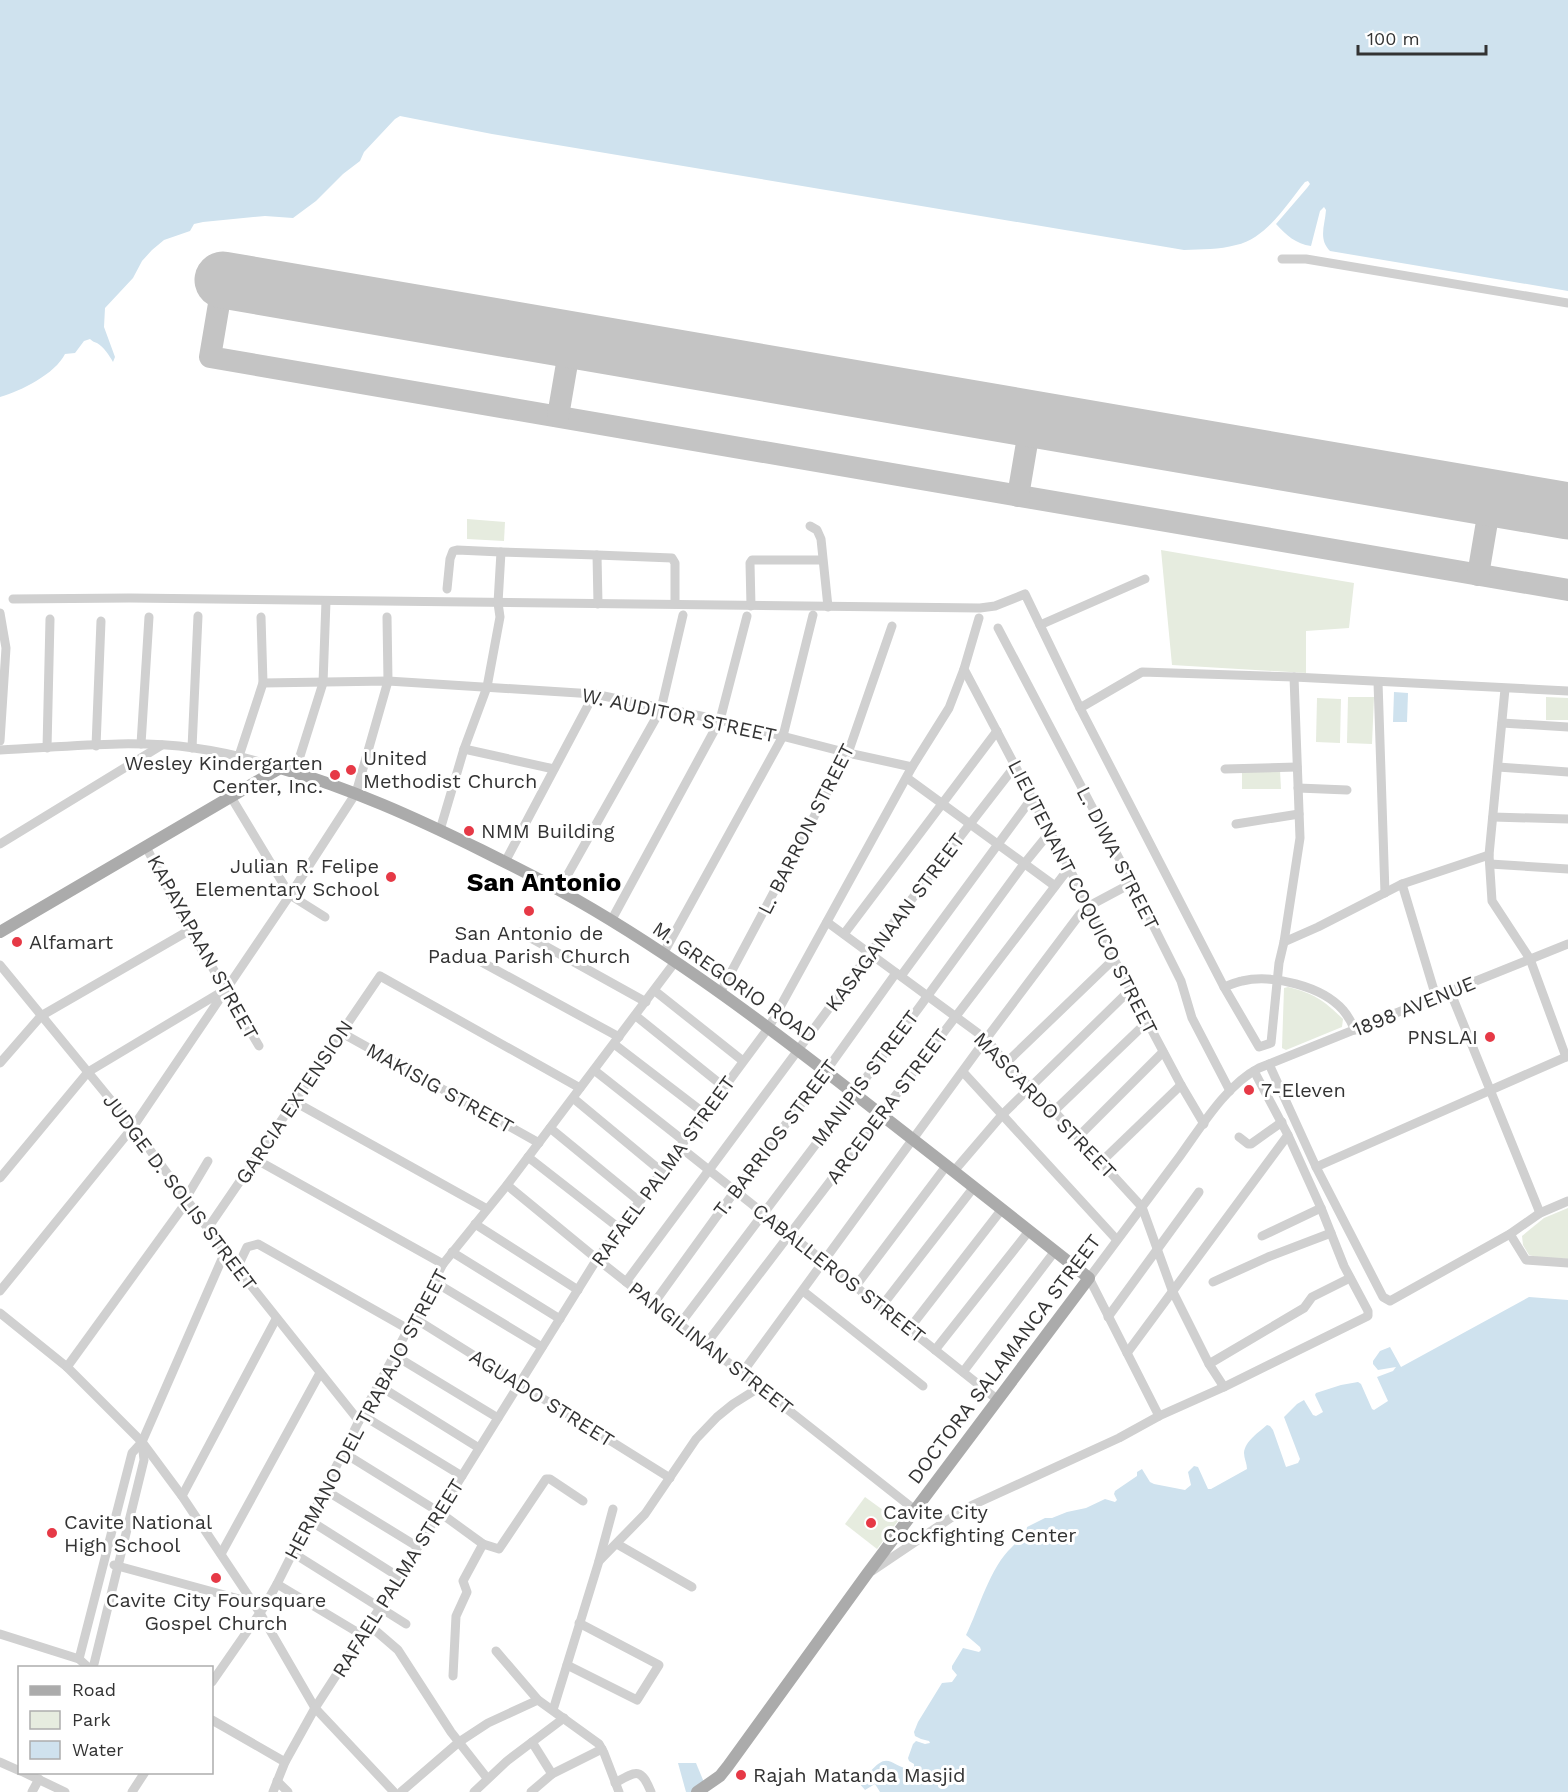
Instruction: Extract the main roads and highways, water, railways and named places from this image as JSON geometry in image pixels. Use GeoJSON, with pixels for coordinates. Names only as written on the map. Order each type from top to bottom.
{"type":"FeatureCollection","features":[{"type":"Feature","properties":{"kind":"main road","name":"M. GREGORIO ROAD"},"geometry":{"type":"LineString","coordinates":[[0,932],[280,768],[295,772],[356,794],[440,830],[505,862],[559,890],[663,954],[769,1027],[1089,1278]]}},
{"type":"Feature","properties":{"kind":"main road","name":"DOCTORA SALAMANCA STREET"},"geometry":{"type":"LineString","coordinates":[[697,1792],[710,1784],[728,1766],[867,1574],[1089,1278]]}},
{"type":"Feature","properties":{"kind":"water"},"geometry":{"type":"Polygon","coordinates":[[[0,0],[1568,0],[1568,291],[1330,251],[1323,237],[1326,210],[1324,207],[1320,211],[1311,246],[1296,241],[1276,224],[1310,184],[1308,181],[1275,220],[1247,241],[1223,248],[1184,250],[492,134],[400,116],[364,152],[360,161],[343,174],[316,201],[293,218],[265,216],[194,224],[190,231],[164,240],[152,250],[142,261],[133,278],[105,308],[104,327],[115,357],[113,362],[102,347],[90,339],[84,341],[75,353],[65,354],[54,368],[37,381],[0,397],[0,0]]]}},
{"type":"Feature","properties":{"kind":"water"},"geometry":{"type":"Polygon","coordinates":[[[1394,692],[1408,693],[1407,722],[1393,722],[1394,692]]]}},
{"type":"Feature","properties":{"kind":"water"},"geometry":{"type":"Polygon","coordinates":[[[1529,1297],[1568,1300],[1568,1792],[880,1792],[875,1784],[865,1790],[859,1783],[876,1766],[885,1761],[912,1770],[914,1764],[908,1758],[913,1744],[916,1741],[930,1743],[915,1736],[914,1732],[918,1722],[942,1683],[952,1682],[957,1675],[952,1666],[963,1648],[979,1652],[981,1650],[966,1635],[997,1566],[1004,1555],[1026,1535],[1027,1527],[1045,1518],[1086,1508],[1105,1499],[1115,1502],[1117,1500],[1115,1491],[1137,1476],[1137,1472],[1142,1469],[1150,1482],[1154,1484],[1185,1490],[1191,1485],[1188,1472],[1194,1466],[1198,1467],[1208,1489],[1211,1489],[1247,1469],[1245,1449],[1253,1437],[1267,1425],[1273,1430],[1286,1467],[1298,1463],[1300,1459],[1284,1417],[1297,1404],[1304,1400],[1316,1416],[1323,1412],[1316,1393],[1358,1382],[1374,1410],[1388,1401],[1377,1377],[1393,1371],[1396,1367],[1378,1370],[1373,1361],[1380,1351],[1390,1347],[1401,1367],[1529,1297]]]}},
{"type":"Feature","properties":{"kind":"water"},"geometry":{"type":"Polygon","coordinates":[[[678,1763],[696,1763],[708,1792],[686,1792],[678,1763]]]}},
{"type":"Feature","properties":{"kind":"place","name":"United Methodist Church"},"geometry":{"type":"Point","coordinates":[351,770]}},
{"type":"Feature","properties":{"kind":"place","name":"Wesley Kindergarten Center, Inc."},"geometry":{"type":"Point","coordinates":[335,775]}},
{"type":"Feature","properties":{"kind":"place","name":"NMM Building"},"geometry":{"type":"Point","coordinates":[469,831]}},
{"type":"Feature","properties":{"kind":"place","name":"Julian R. Felipe Elementary School"},"geometry":{"type":"Point","coordinates":[391,877]}},
{"type":"Feature","properties":{"kind":"place","name":"San Antonio de Padua Parish Church"},"geometry":{"type":"Point","coordinates":[529,911]}},
{"type":"Feature","properties":{"kind":"place","name":"Alfamart"},"geometry":{"type":"Point","coordinates":[17,942]}},
{"type":"Feature","properties":{"kind":"place","name":"PNSLAI"},"geometry":{"type":"Point","coordinates":[1490,1037]}},
{"type":"Feature","properties":{"kind":"place","name":"7-Eleven"},"geometry":{"type":"Point","coordinates":[1249,1090]}},
{"type":"Feature","properties":{"kind":"place","name":"Cavite City Cockfighting Center"},"geometry":{"type":"Point","coordinates":[871,1523]}},
{"type":"Feature","properties":{"kind":"place","name":"Cavite National High School"},"geometry":{"type":"Point","coordinates":[52,1533]}},
{"type":"Feature","properties":{"kind":"place","name":"Cavite City Foursquare Gospel Church"},"geometry":{"type":"Point","coordinates":[216,1578]}},
{"type":"Feature","properties":{"kind":"place","name":"Rajah Matanda Masjid"},"geometry":{"type":"Point","coordinates":[741,1775]}},
{"type":"Feature","properties":{"kind":"district","name":"San Antonio"},"geometry":{"type":"Point","coordinates":[544,882]}}]}
